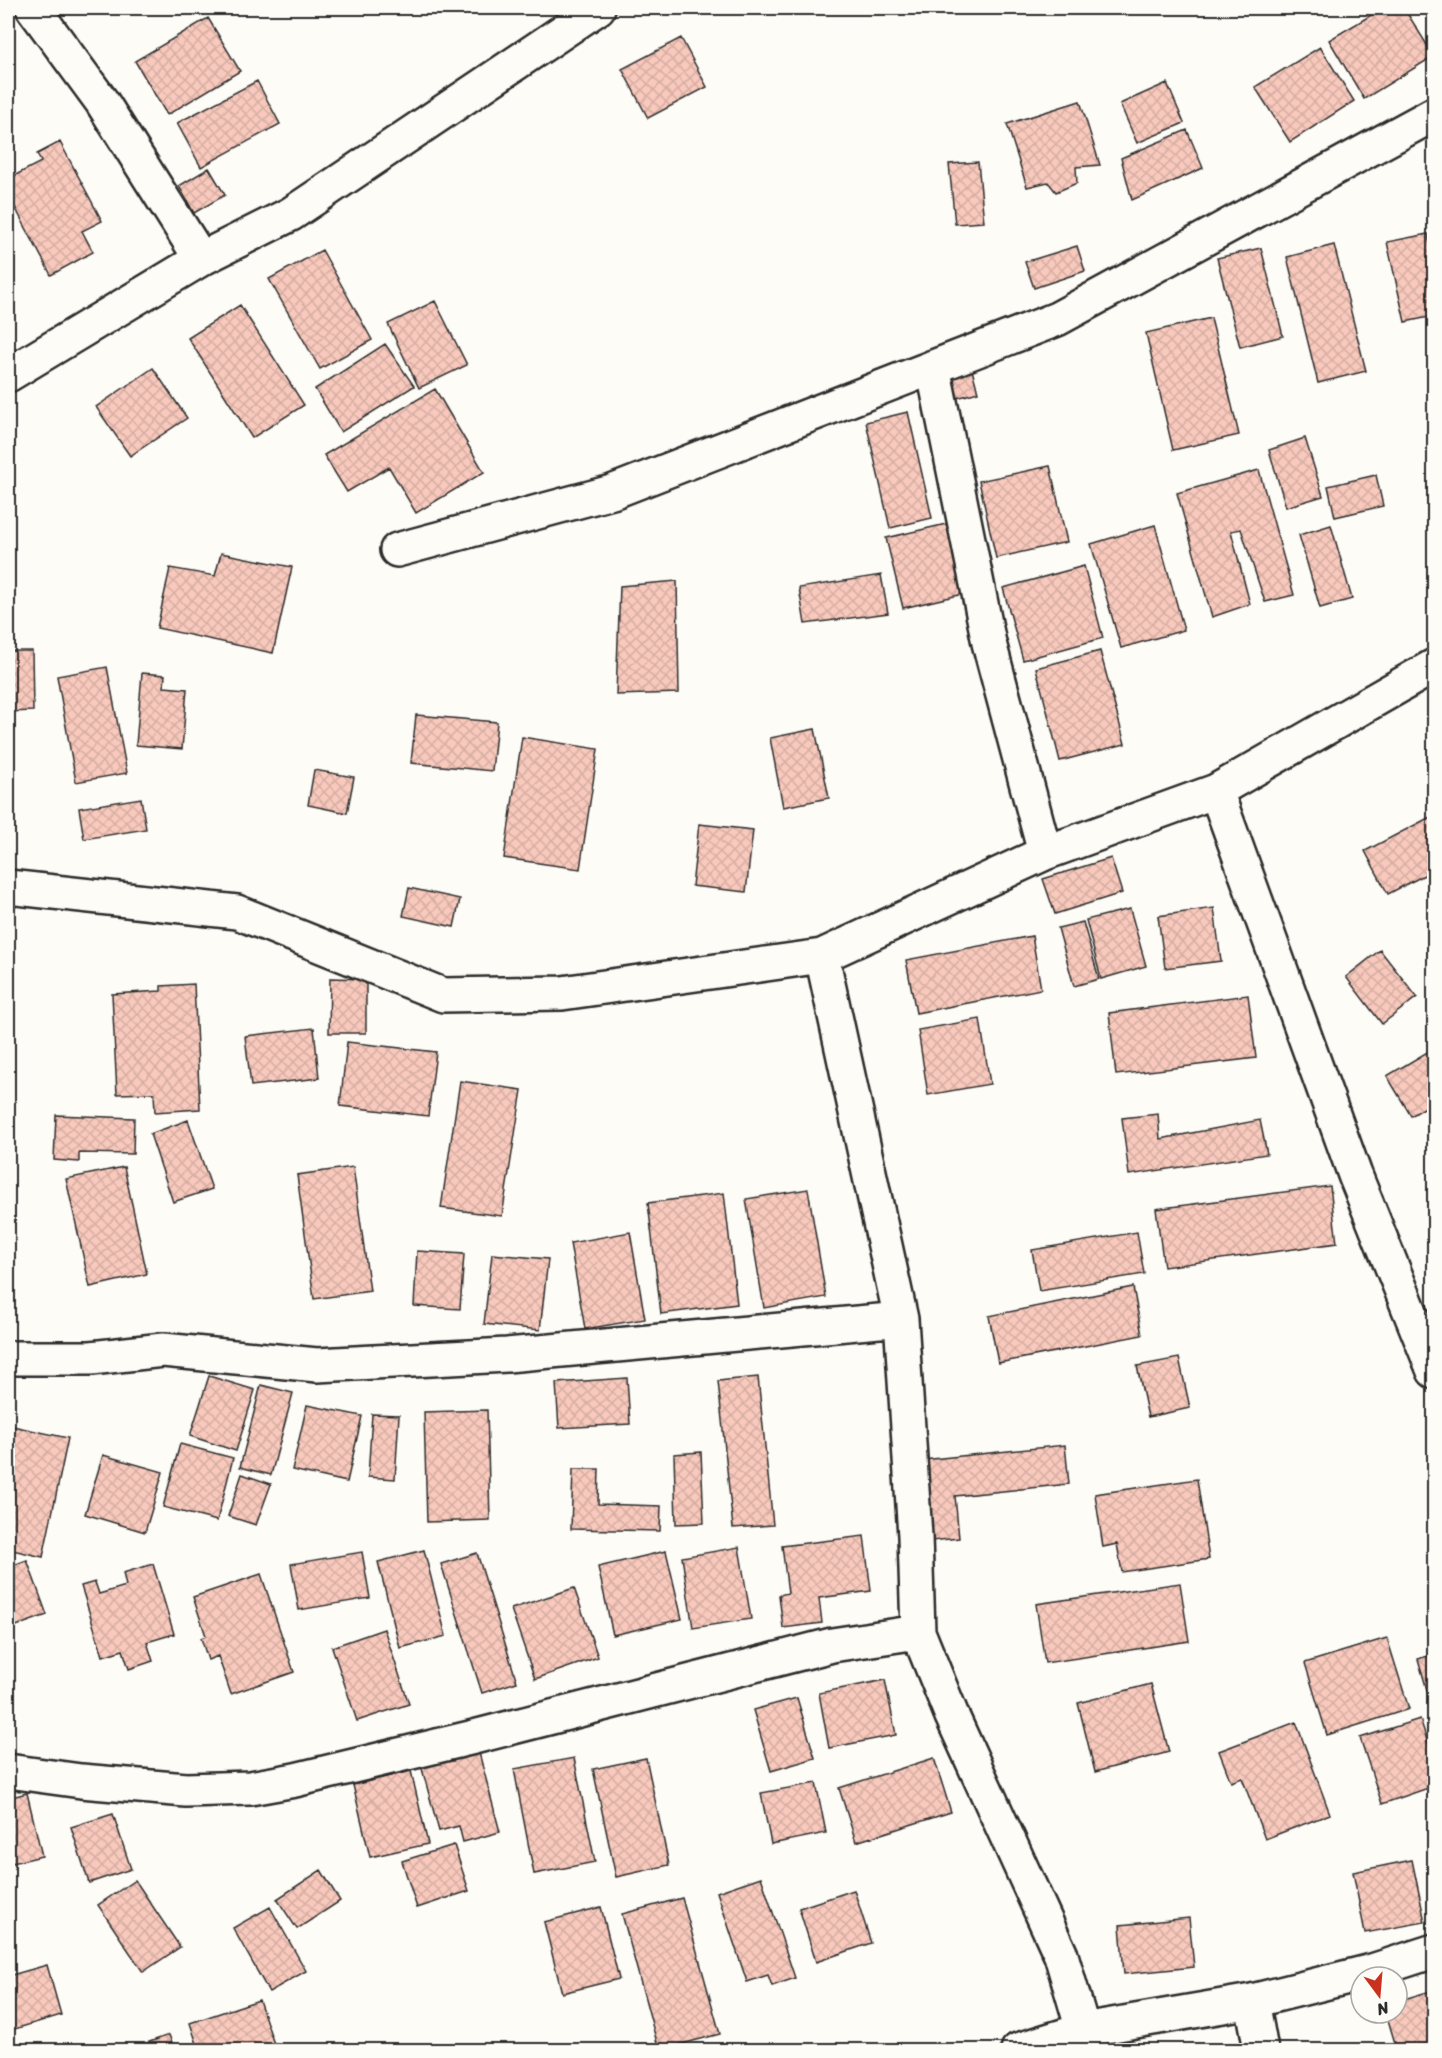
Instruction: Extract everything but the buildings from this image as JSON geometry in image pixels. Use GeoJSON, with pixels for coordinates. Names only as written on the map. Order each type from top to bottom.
{"type":"FeatureCollection","features":[{"type":"Feature","properties":{"kind":"street"},"geometry":{"type":"LineString","coordinates":[[33,8],[102,102],[201,259]]}},
{"type":"Feature","properties":{"kind":"street"},"geometry":{"type":"LineString","coordinates":[[8,375],[201,259],[291,214],[598,8]]}},
{"type":"Feature","properties":{"kind":"street"},"geometry":{"type":"LineString","coordinates":[[397,550],[612,492],[1057,319],[1434,114]]}},
{"type":"Feature","properties":{"kind":"street"},"geometry":{"type":"LineString","coordinates":[[933,368],[989,643],[1045,853]]}},
{"type":"Feature","properties":{"kind":"street"},"geometry":{"type":"LineString","coordinates":[[8,887],[237,912],[443,995],[562,993],[822,956],[1045,853],[1216,791],[1434,666]]}},
{"type":"Feature","properties":{"kind":"street"},"geometry":{"type":"LineString","coordinates":[[1216,791],[1355,1175],[1434,1371]]}},
{"type":"Feature","properties":{"kind":"street"},"geometry":{"type":"LineString","coordinates":[[822,956],[901,1319],[915,1536],[918,1632],[952,1716],[1061,1955],[1083,2030]]}},
{"type":"Feature","properties":{"kind":"street"},"geometry":{"type":"LineString","coordinates":[[8,1358],[91,1358],[163,1350],[317,1365],[507,1355],[901,1319]]}},
{"type":"Feature","properties":{"kind":"street"},"geometry":{"type":"LineString","coordinates":[[8,1771],[81,1781],[186,1790],[250,1788],[295,1780],[470,1738],[832,1645],[918,1632]]}},
{"type":"Feature","properties":{"kind":"street"},"geometry":{"type":"LineString","coordinates":[[1018,2050],[1083,2030],[1252,2001],[1372,1971],[1434,1951]]}},
{"type":"Feature","properties":{"kind":"street"},"geometry":{"type":"LineString","coordinates":[[1252,2001],[1262,2050]]}}]}
